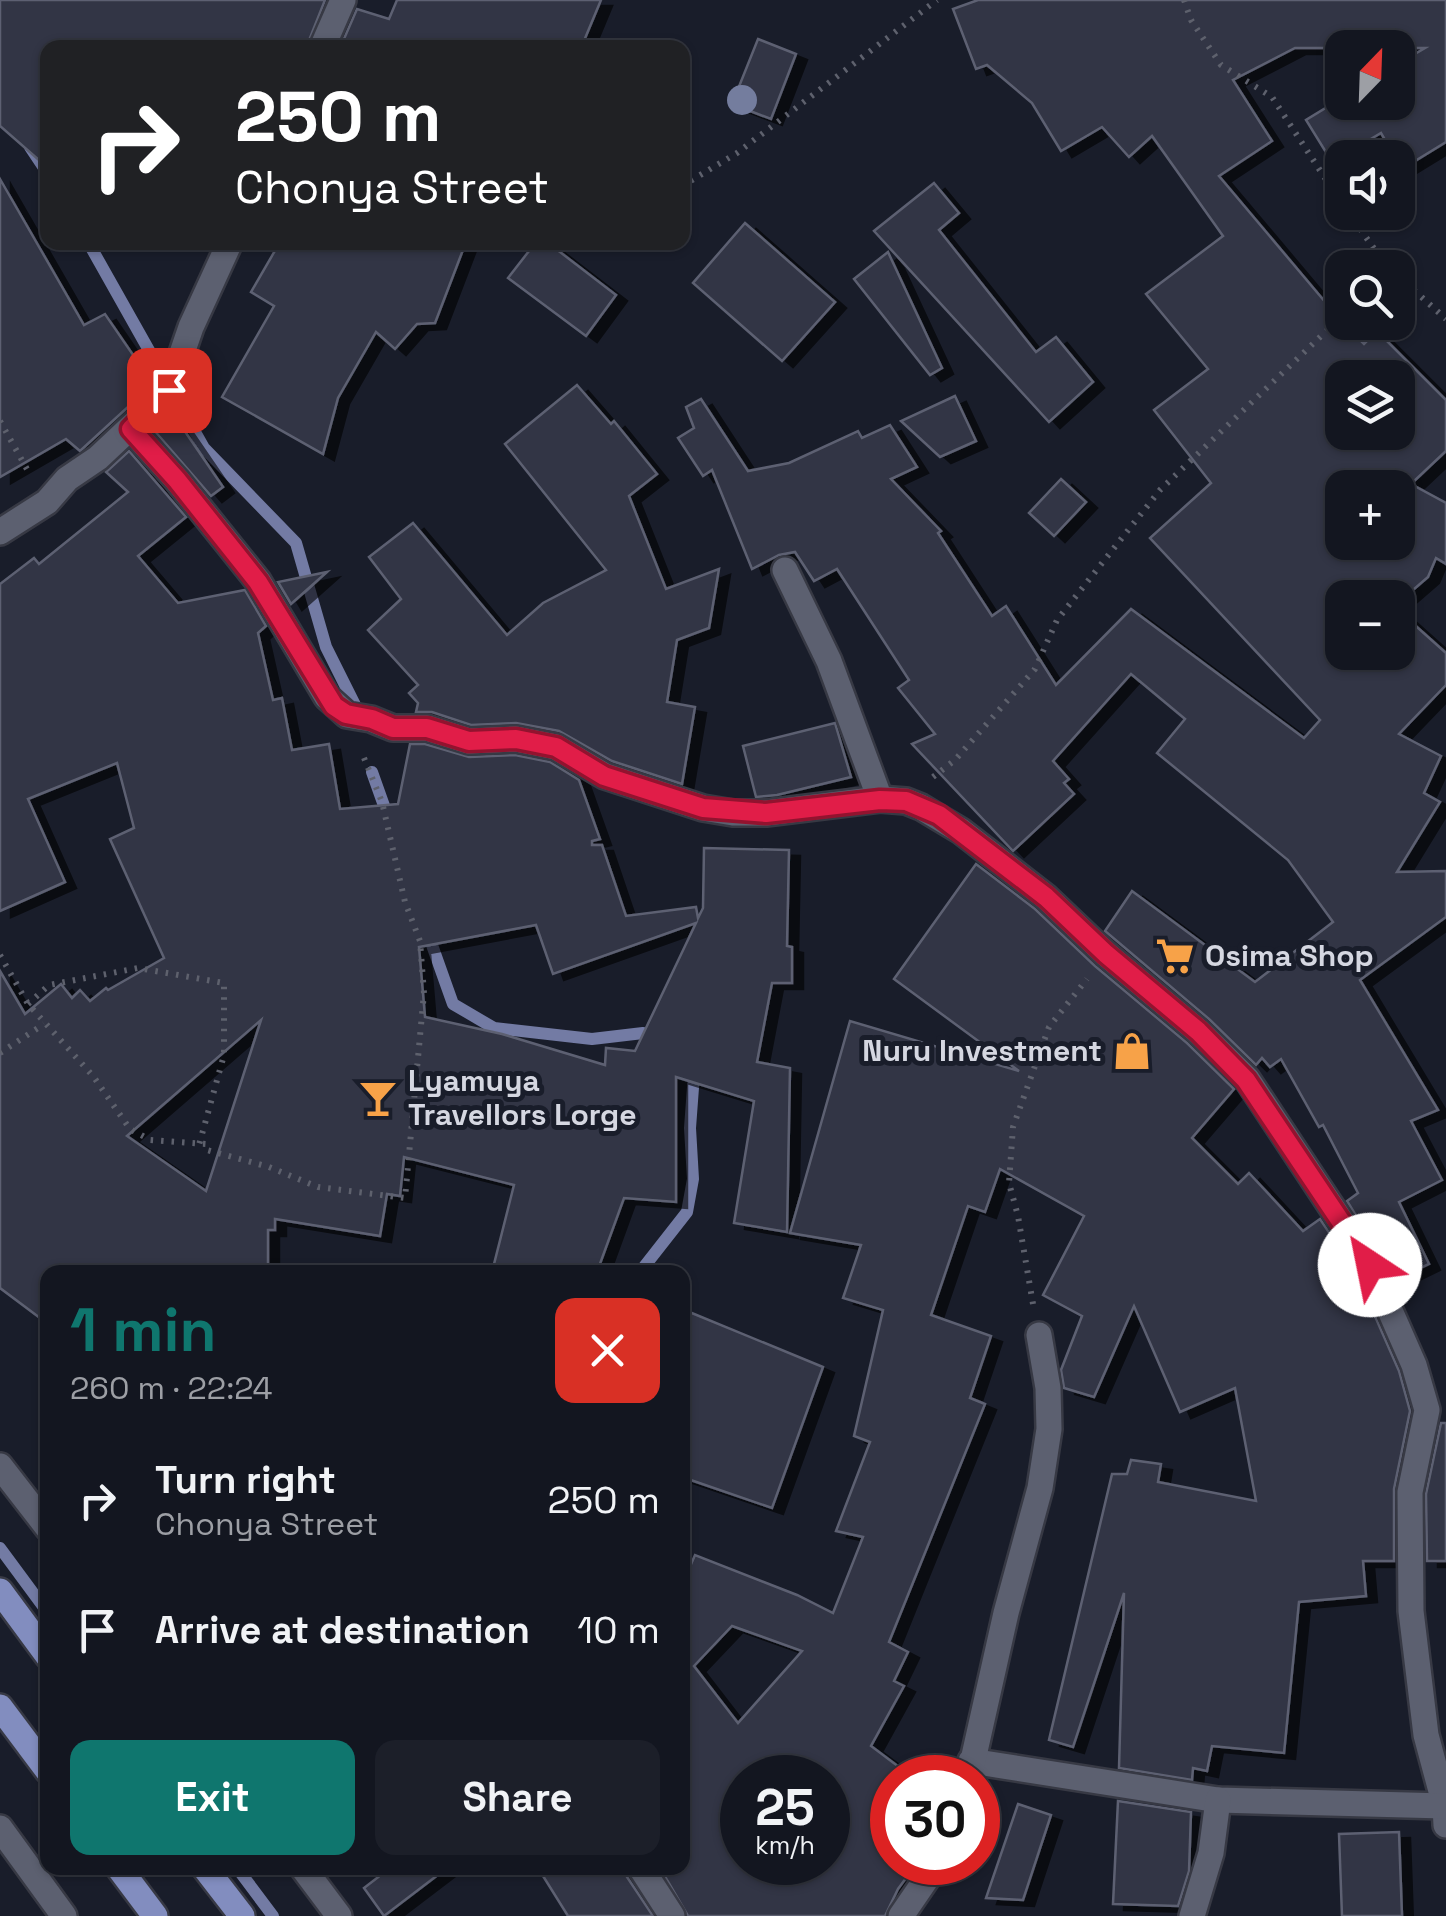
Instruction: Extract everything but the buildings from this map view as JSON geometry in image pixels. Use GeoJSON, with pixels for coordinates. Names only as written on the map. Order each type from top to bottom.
{"type":"FeatureCollection","features":[{"type":"Feature","properties":{"kind":"main road"},"geometry":{"type":"LineString","coordinates":[[0,1591],[40,1645]]}},
{"type":"Feature","properties":{"kind":"main road"},"geometry":{"type":"LineString","coordinates":[[0,1707],[40,1760]]}},
{"type":"Feature","properties":{"kind":"main road"},"geometry":{"type":"LineString","coordinates":[[124,1875],[156,1916]]}},
{"type":"Feature","properties":{"kind":"main road"},"geometry":{"type":"LineString","coordinates":[[210,1875],[242,1916]]}},
{"type":"Feature","properties":{"kind":"street"},"geometry":{"type":"LineString","coordinates":[[326,40],[343,0]]}},
{"type":"Feature","properties":{"kind":"street"},"geometry":{"type":"LineString","coordinates":[[0,532],[47,502],[66,479],[98,458],[169,390],[191,327],[226,250]]}},
{"type":"Feature","properties":{"kind":"street"},"geometry":{"type":"LineString","coordinates":[[131,429],[258,582],[328,697],[346,714],[393,728],[427,728],[469,741],[516,739],[556,747],[604,776],[703,808],[766,813],[893,800],[939,815],[1046,897],[1106,954],[1198,1031],[1246,1080],[1370,1265],[1414,1366],[1428,1410],[1410,1492],[1411,1611],[1426,1735],[1445,1816],[1218,1800],[1000,1773]]}},
{"type":"Feature","properties":{"kind":"street"},"geometry":{"type":"LineString","coordinates":[[785,570],[893,800]]}},
{"type":"Feature","properties":{"kind":"street"},"geometry":{"type":"LineString","coordinates":[[973,1755],[1040,1488],[1049,1429],[1048,1388],[1039,1335]]}},
{"type":"Feature","properties":{"kind":"street"},"geometry":{"type":"LineString","coordinates":[[0,1466],[40,1518]]}},
{"type":"Feature","properties":{"kind":"street"},"geometry":{"type":"LineString","coordinates":[[1192,1916],[1212,1853],[1218,1800]]}},
{"type":"Feature","properties":{"kind":"street"},"geometry":{"type":"LineString","coordinates":[[0,1828],[64,1916]]}},
{"type":"Feature","properties":{"kind":"street"},"geometry":{"type":"LineString","coordinates":[[308,1875],[339,1916]]}},
{"type":"Feature","properties":{"kind":"street"},"geometry":{"type":"LineString","coordinates":[[646,1875],[672,1916]]}},
{"type":"Feature","properties":{"kind":"street"},"geometry":{"type":"LineString","coordinates":[[901,1916],[922,1885]]}},
{"type":"Feature","properties":{"kind":"path"},"geometry":{"type":"LineString","coordinates":[[690,181],[737,153],[937,0]]}},
{"type":"Feature","properties":{"kind":"path"},"geometry":{"type":"LineString","coordinates":[[1184,0],[1191,20],[1221,65],[1272,97],[1325,178]]}},
{"type":"Feature","properties":{"kind":"path"},"geometry":{"type":"LineString","coordinates":[[1415,291],[1446,319]]}},
{"type":"Feature","properties":{"kind":"path"},"geometry":{"type":"LineString","coordinates":[[893,800],[955,760],[1035,669],[1057,620],[1160,490],[1325,332]]}},
{"type":"Feature","properties":{"kind":"path"},"geometry":{"type":"LineString","coordinates":[[0,421],[47,502]]}},
{"type":"Feature","properties":{"kind":"path"},"geometry":{"type":"LineString","coordinates":[[0,955],[28,1004],[93,1076],[130,1129],[150,1140],[206,1144],[207,1150],[268,1167],[318,1188],[405,1198],[424,993],[420,941],[405,902],[382,802],[346,714]]}},
{"type":"Feature","properties":{"kind":"path"},"geometry":{"type":"LineString","coordinates":[[1039,1335],[1009,1183],[1013,1127],[1049,1027],[1106,954]]}},
{"type":"Feature","properties":{"kind":"path"},"geometry":{"type":"LineString","coordinates":[[28,1004],[49,985],[138,968],[224,983],[224,1055],[198,1144]]}},
{"type":"Feature","properties":{"kind":"path"},"geometry":{"type":"LineString","coordinates":[[0,1053],[44,1024]]}},
{"type":"Feature","properties":{"kind":"waterway"},"geometry":{"type":"LineString","coordinates":[[30,147],[40,162]]}},
{"type":"Feature","properties":{"kind":"waterway"},"geometry":{"type":"LineString","coordinates":[[93,250],[204,448],[296,543],[326,647],[359,713]]}},
{"type":"Feature","properties":{"kind":"waterway"},"geometry":{"type":"LineString","coordinates":[[372,772],[388,817]]}},
{"type":"Feature","properties":{"kind":"waterway"},"geometry":{"type":"LineString","coordinates":[[427,931],[453,1004],[494,1028],[592,1039],[643,1033],[655,1041]]}},
{"type":"Feature","properties":{"kind":"waterway"},"geometry":{"type":"LineString","coordinates":[[645,1265],[687,1212],[693,1179],[690,1128],[694,1074],[689,1069]]}},
{"type":"Feature","properties":{"kind":"waterway"},"geometry":{"type":"LineString","coordinates":[[0,1548],[40,1602]]}},
{"type":"Feature","properties":{"kind":"waterway"},"geometry":{"type":"LineString","coordinates":[[242,1875],[273,1916]]}},
{"type":"Feature","properties":{"kind":"place","name":"Osima Shop"},"geometry":{"type":"Point","coordinates":[1175,956]}},
{"type":"Feature","properties":{"kind":"place","name":"Nuru Investment"},"geometry":{"type":"Point","coordinates":[1132,1051]}},
{"type":"Feature","properties":{"kind":"place","name":"Lyamuya Travellors Lorge"},"geometry":{"type":"Point","coordinates":[378,1098]}},
{"type":"Feature","properties":{"kind":"route"},"geometry":{"type":"LineString","coordinates":[[169,390],[131,429],[258,582],[334,706],[346,714],[393,728],[427,728],[469,741],[516,739],[556,747],[604,776],[703,808],[766,813],[880,800],[906,801],[939,815],[1046,897],[1106,954],[1198,1031],[1246,1080],[1370,1265]]}}]}
